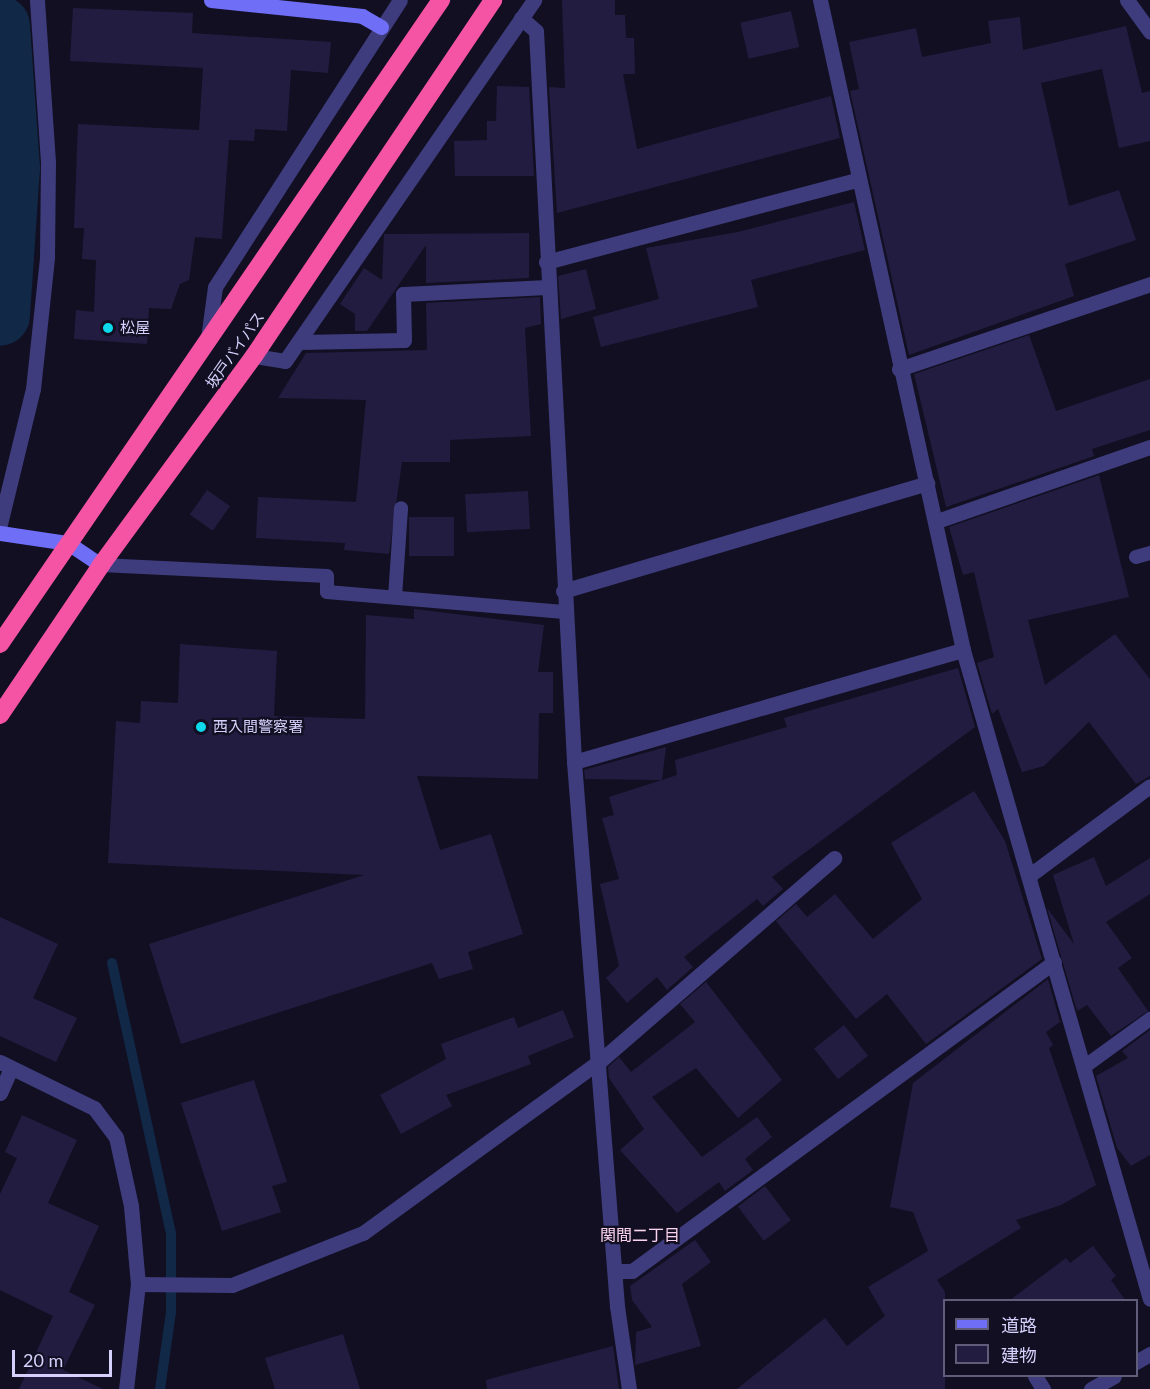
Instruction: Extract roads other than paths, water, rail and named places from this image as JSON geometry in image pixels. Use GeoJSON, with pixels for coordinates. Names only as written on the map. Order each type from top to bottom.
{"type":"FeatureCollection","features":[{"type":"Feature","properties":{"kind":"highway","name":"坂戸バイパス"},"geometry":{"type":"LineString","coordinates":[[0,644],[441,0]]}},
{"type":"Feature","properties":{"kind":"highway","name":"坂戸バイパス"},"geometry":{"type":"LineString","coordinates":[[0,716],[101,565],[254,356],[366,185],[493,0]]}},
{"type":"Feature","properties":{"kind":"street"},"geometry":{"type":"LineString","coordinates":[[0,524],[33,389],[47,256],[48,162],[37,0]]}},
{"type":"Feature","properties":{"kind":"street"},"geometry":{"type":"LineString","coordinates":[[211,0],[362,16],[381,27]]}},
{"type":"Feature","properties":{"kind":"street"},"geometry":{"type":"LineString","coordinates":[[208,338],[215,287],[400,0]]}},
{"type":"Feature","properties":{"kind":"street"},"geometry":{"type":"LineString","coordinates":[[254,356],[285,361],[534,0]]}},
{"type":"Feature","properties":{"kind":"street"},"geometry":{"type":"LineString","coordinates":[[820,0],[856,180],[899,369],[937,521],[963,650],[1030,875],[1150,1299]]}},
{"type":"Feature","properties":{"kind":"street"},"geometry":{"type":"LineString","coordinates":[[1127,0],[1150,32]]}},
{"type":"Feature","properties":{"kind":"street"},"geometry":{"type":"LineString","coordinates":[[521,18],[536,31],[547,287],[574,762],[600,1061],[615,1270],[629,1389]]}},
{"type":"Feature","properties":{"kind":"street"},"geometry":{"type":"LineString","coordinates":[[546,262],[856,180]]}},
{"type":"Feature","properties":{"kind":"street"},"geometry":{"type":"LineString","coordinates":[[899,369],[1150,284]]}},
{"type":"Feature","properties":{"kind":"street"},"geometry":{"type":"LineString","coordinates":[[299,342],[404,340],[403,294],[547,287]]}},
{"type":"Feature","properties":{"kind":"street"},"geometry":{"type":"LineString","coordinates":[[937,521],[1149,450]]}},
{"type":"Feature","properties":{"kind":"street"},"geometry":{"type":"LineString","coordinates":[[563,591],[927,483]]}},
{"type":"Feature","properties":{"kind":"street"},"geometry":{"type":"LineString","coordinates":[[0,533],[68,543],[101,565]]}},
{"type":"Feature","properties":{"kind":"street"},"geometry":{"type":"LineString","coordinates":[[574,762],[963,650]]}},
{"type":"Feature","properties":{"kind":"street"},"geometry":{"type":"LineString","coordinates":[[1030,875],[1150,786]]}},
{"type":"Feature","properties":{"kind":"street"},"geometry":{"type":"LineString","coordinates":[[138,1284],[232,1285],[363,1233],[600,1061],[834,858]]}},
{"type":"Feature","properties":{"kind":"street"},"geometry":{"type":"LineString","coordinates":[[615,1270],[632,1271],[1054,962]]}},
{"type":"Feature","properties":{"kind":"street"},"geometry":{"type":"LineString","coordinates":[[0,1093],[6,1065],[94,1108],[116,1137],[131,1206],[138,1284],[126,1389]]}},
{"type":"Feature","properties":{"kind":"street"},"geometry":{"type":"LineString","coordinates":[[1091,1389],[1112,1377]]}},
{"type":"Feature","properties":{"kind":"lane"},"geometry":{"type":"LineString","coordinates":[[395,597],[401,508]]}},
{"type":"Feature","properties":{"kind":"lane"},"geometry":{"type":"LineString","coordinates":[[1136,557],[1150,553]]}},
{"type":"Feature","properties":{"kind":"lane"},"geometry":{"type":"LineString","coordinates":[[101,565],[327,576],[327,592],[564,612]]}},
{"type":"Feature","properties":{"kind":"lane"},"geometry":{"type":"LineString","coordinates":[[1084,1067],[1150,1019]]}},
{"type":"Feature","properties":{"kind":"waterway"},"geometry":{"type":"LineString","coordinates":[[0,26],[10,168],[0,316]]}},
{"type":"Feature","properties":{"kind":"waterway"},"geometry":{"type":"LineString","coordinates":[[112,963],[171,1233],[171,1312],[160,1389]]}},
{"type":"Feature","properties":{"kind":"place","name":"松屋"},"geometry":{"type":"Point","coordinates":[108,328]}},
{"type":"Feature","properties":{"kind":"place","name":"西入間警察署"},"geometry":{"type":"Point","coordinates":[201,727]}},
{"type":"Feature","properties":{"kind":"district","name":"関間二丁目"},"geometry":{"type":"Point","coordinates":[640,1235]}}]}
